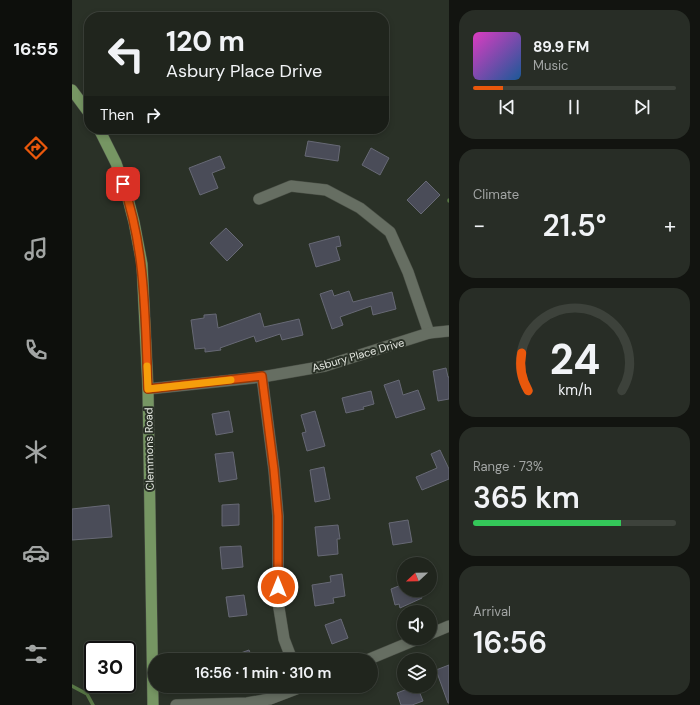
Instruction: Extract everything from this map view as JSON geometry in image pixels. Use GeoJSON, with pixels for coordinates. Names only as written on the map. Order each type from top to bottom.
{"type":"FeatureCollection","features":[{"type":"Feature","properties":{"kind":"main road"},"geometry":{"type":"LineString","coordinates":[[72,90],[84,106]]}},
{"type":"Feature","properties":{"kind":"main road","name":"Clemmons Road"},"geometry":{"type":"LineString","coordinates":[[101,134],[116,163],[127,195],[139,244],[144,291],[148,389],[153,705]]}},
{"type":"Feature","properties":{"kind":"street"},"geometry":{"type":"LineString","coordinates":[[259,199],[291,186],[326,190],[360,208],[390,232],[408,272],[429,333]]}},
{"type":"Feature","properties":{"kind":"street","name":"Asbury Place Drive"},"geometry":{"type":"LineString","coordinates":[[148,389],[262,376],[325,366],[429,333],[449,331]]}},
{"type":"Feature","properties":{"kind":"street"},"geometry":{"type":"LineString","coordinates":[[262,376],[274,470],[278,516],[278,602],[284,639],[289,653]]}},
{"type":"Feature","properties":{"kind":"street"},"geometry":{"type":"LineString","coordinates":[[437,631],[449,626]]}},
{"type":"Feature","properties":{"kind":"street"},"geometry":{"type":"LineString","coordinates":[[378,655],[403,645]]}},
{"type":"Feature","properties":{"kind":"street"},"geometry":{"type":"LineString","coordinates":[[176,705],[247,703],[270,699],[285,693]]}},
{"type":"Feature","properties":{"kind":"building"},"geometry":{"type":"Polygon","coordinates":[[[308,141],[340,146],[338,161],[305,156],[308,141]]]}},
{"type":"Feature","properties":{"kind":"building"},"geometry":{"type":"Polygon","coordinates":[[[371,148],[389,158],[380,175],[362,165],[371,148]]]}},
{"type":"Feature","properties":{"kind":"building"},"geometry":{"type":"Polygon","coordinates":[[[220,156],[225,168],[212,173],[218,188],[200,195],[189,168],[220,156]]]}},
{"type":"Feature","properties":{"kind":"building"},"geometry":{"type":"Polygon","coordinates":[[[426,181],[440,195],[421,214],[407,200],[426,181]]]}},
{"type":"Feature","properties":{"kind":"building"},"geometry":{"type":"Polygon","coordinates":[[[226,228],[243,245],[227,261],[210,243],[226,228]]]}},
{"type":"Feature","properties":{"kind":"building"},"geometry":{"type":"Polygon","coordinates":[[[339,236],[341,246],[336,247],[340,260],[316,267],[309,244],[339,236]]]}},
{"type":"Feature","properties":{"kind":"building"},"geometry":{"type":"Polygon","coordinates":[[[332,290],[334,296],[349,291],[353,302],[392,292],[396,309],[373,315],[371,306],[340,317],[343,325],[332,329],[320,294],[332,290]]]}},
{"type":"Feature","properties":{"kind":"building"},"geometry":{"type":"Polygon","coordinates":[[[260,313],[264,327],[299,319],[303,335],[282,340],[280,334],[256,342],[254,336],[220,348],[221,350],[205,352],[205,348],[195,349],[191,320],[204,318],[204,315],[216,314],[218,328],[260,313]]]}},
{"type":"Feature","properties":{"kind":"building"},"geometry":{"type":"Polygon","coordinates":[[[446,368],[449,377],[449,399],[438,401],[433,371],[446,368]]]}},
{"type":"Feature","properties":{"kind":"building"},"geometry":{"type":"Polygon","coordinates":[[[399,380],[403,395],[418,390],[425,409],[396,418],[384,385],[399,380]]]}},
{"type":"Feature","properties":{"kind":"building"},"geometry":{"type":"Polygon","coordinates":[[[371,391],[374,404],[363,407],[364,409],[346,413],[342,398],[371,391]]]}},
{"type":"Feature","properties":{"kind":"building"},"geometry":{"type":"Polygon","coordinates":[[[229,411],[233,432],[216,435],[212,414],[229,411]]]}},
{"type":"Feature","properties":{"kind":"building"},"geometry":{"type":"Polygon","coordinates":[[[315,411],[325,446],[307,451],[302,433],[306,432],[301,415],[315,411]]]}},
{"type":"Feature","properties":{"kind":"building"},"geometry":{"type":"Polygon","coordinates":[[[440,450],[449,469],[449,479],[422,490],[416,477],[437,468],[431,454],[440,450]]]}},
{"type":"Feature","properties":{"kind":"building"},"geometry":{"type":"Polygon","coordinates":[[[233,452],[237,479],[219,482],[215,454],[233,452]]]}},
{"type":"Feature","properties":{"kind":"building"},"geometry":{"type":"Polygon","coordinates":[[[324,467],[330,499],[315,502],[310,470],[324,467]]]}},
{"type":"Feature","properties":{"kind":"building"},"geometry":{"type":"Polygon","coordinates":[[[239,504],[239,525],[222,526],[222,505],[239,504]]]}},
{"type":"Feature","properties":{"kind":"building"},"geometry":{"type":"Polygon","coordinates":[[[109,505],[112,537],[72,540],[72,509],[109,505]]]}},
{"type":"Feature","properties":{"kind":"building"},"geometry":{"type":"Polygon","coordinates":[[[408,520],[412,542],[393,545],[389,523],[408,520]]]}},
{"type":"Feature","properties":{"kind":"building"},"geometry":{"type":"Polygon","coordinates":[[[338,525],[340,539],[337,539],[338,554],[318,556],[315,527],[338,525]]]}},
{"type":"Feature","properties":{"kind":"building"},"geometry":{"type":"Polygon","coordinates":[[[241,546],[243,567],[222,569],[220,547],[241,546]]]}},
{"type":"Feature","properties":{"kind":"building"},"geometry":{"type":"Polygon","coordinates":[[[342,574],[345,596],[333,598],[334,603],[315,606],[312,585],[331,582],[330,576],[342,574]]]}},
{"type":"Feature","properties":{"kind":"building"},"geometry":{"type":"Polygon","coordinates":[[[397,587],[397,597],[422,598],[407,605],[395,605],[391,589],[397,587]]]}},
{"type":"Feature","properties":{"kind":"building"},"geometry":{"type":"Polygon","coordinates":[[[244,595],[247,615],[229,617],[226,597],[244,595]]]}},
{"type":"Feature","properties":{"kind":"building"},"geometry":{"type":"Polygon","coordinates":[[[341,619],[348,638],[332,644],[325,625],[341,619]]]}},
{"type":"Feature","properties":{"kind":"building"},"geometry":{"type":"Polygon","coordinates":[[[249,650],[250,653],[241,653],[249,650]]]}},
{"type":"Feature","properties":{"kind":"building"},"geometry":{"type":"Polygon","coordinates":[[[449,665],[449,703],[437,673],[437,670],[449,665]]]}},
{"type":"Feature","properties":{"kind":"building"},"geometry":{"type":"Polygon","coordinates":[[[397,693],[420,693],[423,701],[412,705],[401,705],[397,693]]]}},
{"type":"Feature","properties":{"kind":"waterway"},"geometry":{"type":"LineString","coordinates":[[72,686],[87,694],[93,705]]}},
{"type":"Feature","properties":{"kind":"slow traffic"},"geometry":{"type":"LineString","coordinates":[[147,366],[148,389],[231,380]]}},
{"type":"Feature","properties":{"kind":"route"},"geometry":{"type":"LineString","coordinates":[[123,184],[134,222],[142,264],[148,389],[262,376],[274,470],[278,516],[278,587]]}}]}
